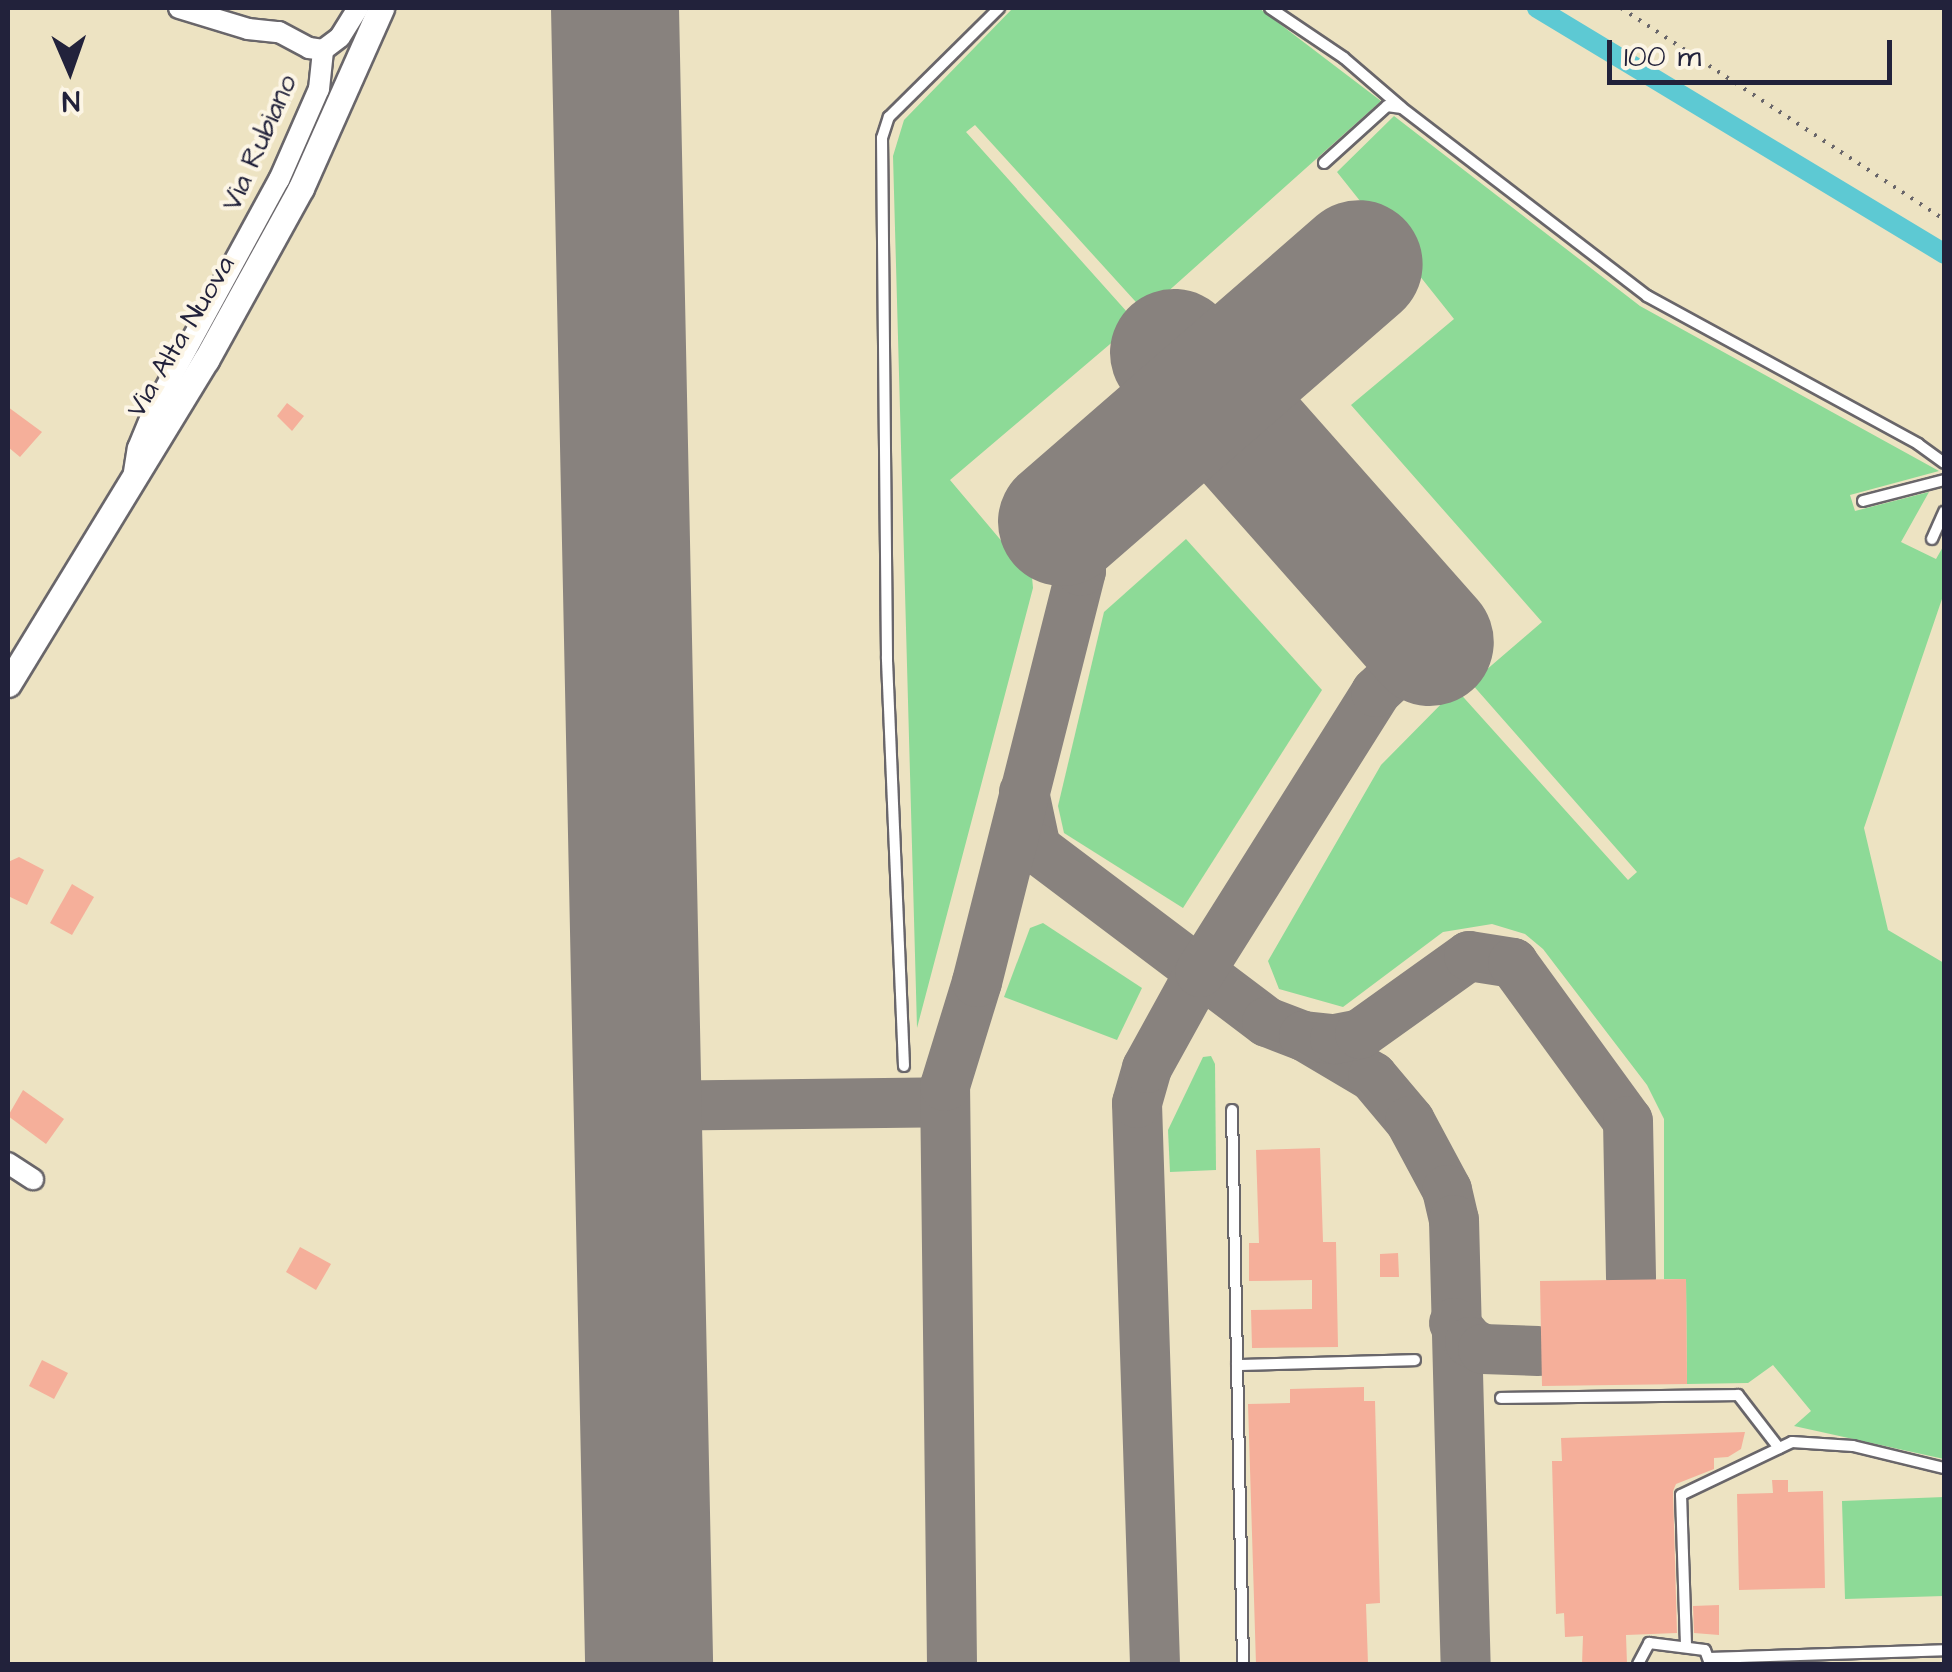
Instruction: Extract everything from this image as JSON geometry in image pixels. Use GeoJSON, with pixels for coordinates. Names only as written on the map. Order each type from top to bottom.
{"type":"FeatureCollection","features":[{"type":"Feature","properties":{"kind":"street","name":"Via Rubiano"},"geometry":{"type":"LineString","coordinates":[[179,8],[248,28],[278,32],[309,48],[324,50]]}},
{"type":"Feature","properties":{"kind":"street","name":"Via Rubiano"},"geometry":{"type":"LineString","coordinates":[[134,472],[138,448],[154,407],[280,180],[319,89],[324,50],[340,37],[358,8]]}},
{"type":"Feature","properties":{"kind":"street","name":"Via Alta Nuova"},"geometry":{"type":"LineString","coordinates":[[8,684],[134,472],[206,360],[301,188],[381,8]]}},
{"type":"Feature","properties":{"kind":"street"},"geometry":{"type":"LineString","coordinates":[[8,1163],[33,1179]]}},
{"type":"Feature","properties":{"kind":"lane"},"geometry":{"type":"LineString","coordinates":[[904,1066],[888,658],[882,138],[889,117],[998,8]]}},
{"type":"Feature","properties":{"kind":"lane"},"geometry":{"type":"LineString","coordinates":[[1270,8],[1344,58],[1402,108],[1646,296],[1918,444],[1944,463]]}},
{"type":"Feature","properties":{"kind":"lane"},"geometry":{"type":"LineString","coordinates":[[1324,164],[1387,106],[1402,108]]}},
{"type":"Feature","properties":{"kind":"lane"},"geometry":{"type":"LineString","coordinates":[[1864,501],[1944,480]]}},
{"type":"Feature","properties":{"kind":"lane"},"geometry":{"type":"LineString","coordinates":[[1932,540],[1944,512]]}},
{"type":"Feature","properties":{"kind":"lane"},"geometry":{"type":"LineString","coordinates":[[1232,1110],[1242,1664]]}},
{"type":"Feature","properties":{"kind":"lane"},"geometry":{"type":"LineString","coordinates":[[1237,1365],[1415,1360]]}},
{"type":"Feature","properties":{"kind":"lane"},"geometry":{"type":"LineString","coordinates":[[1502,1398],[1738,1395],[1779,1448]]}},
{"type":"Feature","properties":{"kind":"lane"},"geometry":{"type":"LineString","coordinates":[[1686,1645],[1681,1495],[1792,1442],[1852,1446],[1944,1468]]}},
{"type":"Feature","properties":{"kind":"lane"},"geometry":{"type":"LineString","coordinates":[[1638,1664],[1649,1644],[1705,1650],[1710,1661],[1944,1650]]}},
{"type":"Feature","properties":{"kind":"path"},"geometry":{"type":"LineString","coordinates":[[1620,8],[1944,219]]}},
{"type":"Feature","properties":{"kind":"green space"},"geometry":{"type":"Polygon","coordinates":[[[1013,8],[1259,8],[1381,101],[1145,312],[975,125],[966,132],[1136,322],[950,480],[1032,577],[1033,588],[917,1028],[893,156],[904,120],[1013,8]]]}},
{"type":"Feature","properties":{"kind":"green space"},"geometry":{"type":"Polygon","coordinates":[[[1394,116],[1640,306],[1939,471],[1850,495],[1855,511],[1929,492],[1901,542],[1936,559],[1944,545],[1944,593],[1864,828],[1888,930],[1944,963],[1944,1459],[1794,1426],[1811,1411],[1773,1365],[1748,1383],[1687,1384],[1686,1279],[1664,1279],[1664,1119],[1647,1085],[1543,949],[1525,934],[1492,924],[1443,932],[1343,1007],[1279,989],[1268,961],[1381,765],[1456,689],[1628,880],[1637,872],[1471,683],[1542,622],[1351,405],[1454,319],[1337,172],[1394,116]]]}},
{"type":"Feature","properties":{"kind":"green space"},"geometry":{"type":"Polygon","coordinates":[[[1186,539],[1322,690],[1183,908],[1064,833],[1058,806],[1104,612],[1186,539]]]}},
{"type":"Feature","properties":{"kind":"green space"},"geometry":{"type":"Polygon","coordinates":[[[1043,923],[1142,988],[1117,1040],[1004,997],[1030,928],[1043,923]]]}},
{"type":"Feature","properties":{"kind":"green space"},"geometry":{"type":"Polygon","coordinates":[[[1211,1056],[1215,1064],[1216,1170],[1170,1172],[1168,1130],[1203,1057],[1211,1056]]]}},
{"type":"Feature","properties":{"kind":"green space"},"geometry":{"type":"Polygon","coordinates":[[[1944,1497],[1944,1596],[1845,1599],[1842,1501],[1944,1497]]]}},
{"type":"Feature","properties":{"kind":"building"},"geometry":{"type":"Polygon","coordinates":[[[287,403],[304,416],[292,431],[277,416],[287,403]]]}},
{"type":"Feature","properties":{"kind":"building"},"geometry":{"type":"Polygon","coordinates":[[[8,407],[42,432],[20,457],[8,447],[8,407]]]}},
{"type":"Feature","properties":{"kind":"building"},"geometry":{"type":"Polygon","coordinates":[[[19,857],[44,870],[27,905],[8,896],[8,862],[19,857]]]}},
{"type":"Feature","properties":{"kind":"building"},"geometry":{"type":"Polygon","coordinates":[[[72,884],[94,897],[72,935],[50,923],[72,884]]]}},
{"type":"Feature","properties":{"kind":"building"},"geometry":{"type":"Polygon","coordinates":[[[23,1090],[64,1119],[46,1144],[8,1116],[23,1090]]]}},
{"type":"Feature","properties":{"kind":"building"},"geometry":{"type":"Polygon","coordinates":[[[1320,1148],[1323,1242],[1336,1242],[1338,1347],[1252,1348],[1251,1310],[1312,1309],[1312,1280],[1249,1281],[1249,1243],[1259,1243],[1256,1150],[1320,1148]]]}},
{"type":"Feature","properties":{"kind":"building"},"geometry":{"type":"Polygon","coordinates":[[[300,1247],[331,1264],[316,1290],[286,1272],[300,1247]]]}},
{"type":"Feature","properties":{"kind":"building"},"geometry":{"type":"Polygon","coordinates":[[[1398,1253],[1399,1277],[1380,1277],[1380,1254],[1398,1253]]]}},
{"type":"Feature","properties":{"kind":"building"},"geometry":{"type":"Polygon","coordinates":[[[1686,1279],[1687,1384],[1542,1386],[1540,1281],[1686,1279]]]}},
{"type":"Feature","properties":{"kind":"building"},"geometry":{"type":"Polygon","coordinates":[[[42,1360],[68,1373],[54,1399],[29,1386],[42,1360]]]}},
{"type":"Feature","properties":{"kind":"building"},"geometry":{"type":"Polygon","coordinates":[[[1364,1387],[1364,1401],[1375,1401],[1380,1603],[1366,1604],[1368,1664],[1256,1664],[1248,1404],[1290,1403],[1290,1389],[1364,1387]]]}},
{"type":"Feature","properties":{"kind":"building"},"geometry":{"type":"Polygon","coordinates":[[[1745,1432],[1741,1449],[1728,1457],[1714,1458],[1714,1469],[1676,1484],[1673,1491],[1677,1633],[1626,1635],[1627,1664],[1582,1664],[1583,1636],[1565,1637],[1564,1613],[1556,1614],[1552,1461],[1562,1461],[1561,1438],[1745,1432]]]}},
{"type":"Feature","properties":{"kind":"building"},"geometry":{"type":"Polygon","coordinates":[[[1772,1480],[1788,1480],[1788,1492],[1823,1491],[1825,1588],[1739,1590],[1737,1494],[1773,1493],[1772,1480]]]}},
{"type":"Feature","properties":{"kind":"building"},"geometry":{"type":"Polygon","coordinates":[[[1719,1605],[1719,1635],[1694,1633],[1693,1606],[1719,1605]]]}},
{"type":"Feature","properties":{"kind":"waterway"},"geometry":{"type":"LineString","coordinates":[[1537,8],[1944,254]]}},
{"type":"Feature","properties":{"kind":"taxiway"},"geometry":{"type":"LineString","coordinates":[[952,1664],[945,1086],[977,982],[1081,571],[1062,522]]}},
{"type":"Feature","properties":{"kind":"taxiway"},"geometry":{"type":"LineString","coordinates":[[1155,1664],[1137,1103],[1147,1068],[1200,972],[1376,692],[1430,642]]}},
{"type":"Feature","properties":{"kind":"taxiway"},"geometry":{"type":"LineString","coordinates":[[1024,792],[1036,848],[1267,1022],[1304,1036],[1373,1077],[1410,1121],[1447,1190],[1454,1220],[1466,1664]]}},
{"type":"Feature","properties":{"kind":"taxiway"},"geometry":{"type":"LineString","coordinates":[[1304,1036],[1335,1039],[1360,1034],[1469,956],[1513,963],[1628,1121],[1631,1278]]}},
{"type":"Feature","properties":{"kind":"taxiway"},"geometry":{"type":"LineString","coordinates":[[638,1106],[945,1102]]}},
{"type":"Feature","properties":{"kind":"taxiway"},"geometry":{"type":"LineString","coordinates":[[1454,1323],[1470,1342],[1483,1349],[1538,1351]]}},
{"type":"Feature","properties":{"kind":"runway"},"geometry":{"type":"LineString","coordinates":[[615,8],[649,1664]]}},
{"type":"Feature","properties":{"kind":"runway"},"geometry":{"type":"LineString","coordinates":[[1062,522],[1359,264]]}},
{"type":"Feature","properties":{"kind":"runway"},"geometry":{"type":"LineString","coordinates":[[1174,353],[1430,642]]}}]}
